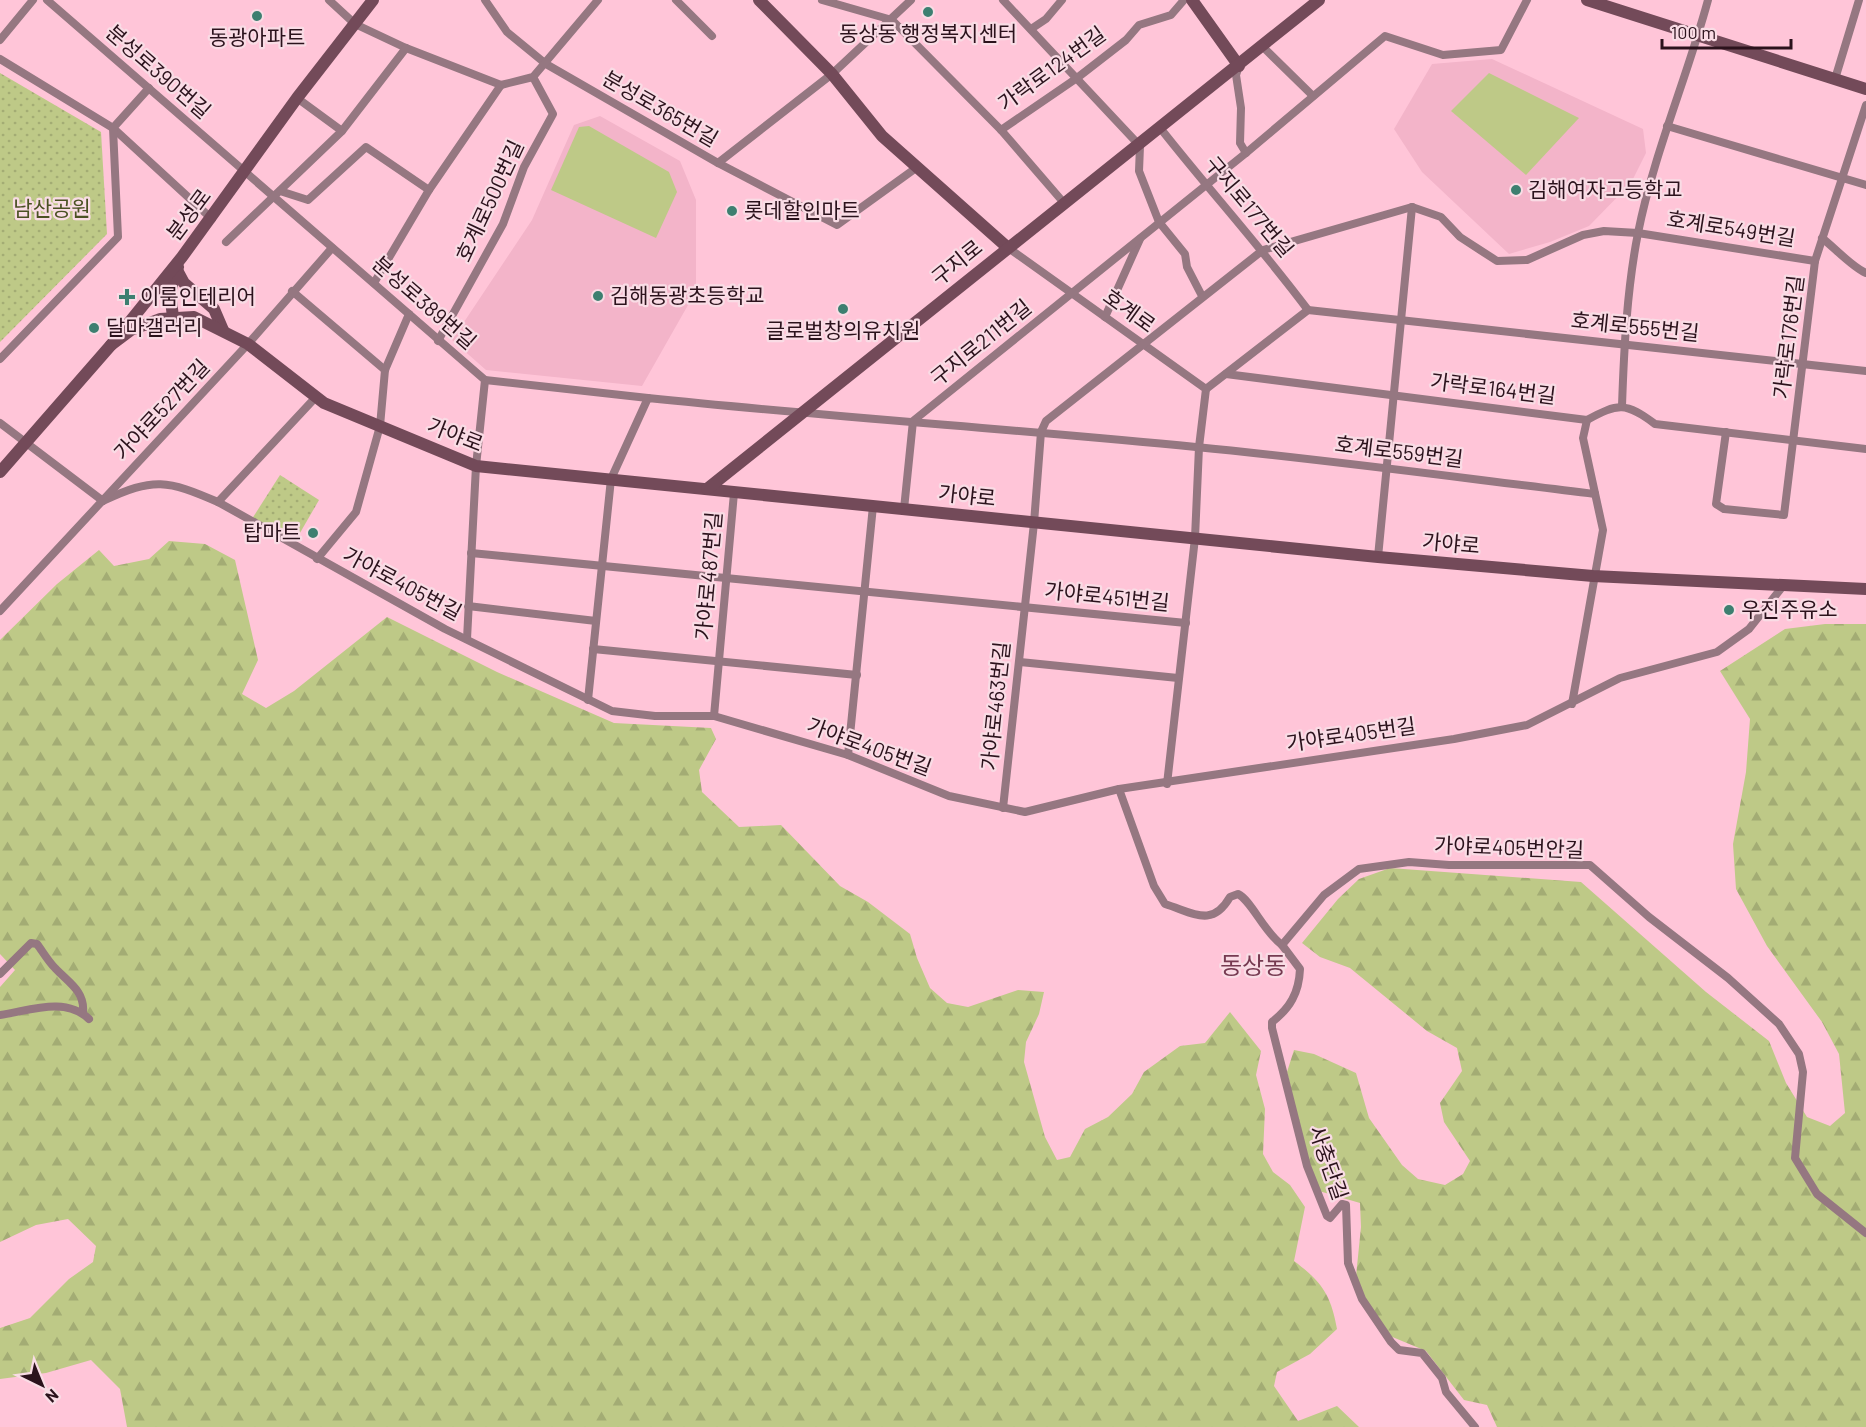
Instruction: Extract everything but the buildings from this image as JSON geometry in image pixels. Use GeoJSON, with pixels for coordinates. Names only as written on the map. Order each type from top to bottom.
{"type":"FeatureCollection","features":[{"type":"Feature","properties":{"kind":"main road","name":"분성로"},"geometry":{"type":"LineString","coordinates":[[0,472],[111,345],[182,257],[212,219],[297,98],[373,0]]}},
{"type":"Feature","properties":{"kind":"main road","name":"호계로"},"geometry":{"type":"LineString","coordinates":[[759,0],[832,74],[882,136],[1007,248]]}},
{"type":"Feature","properties":{"kind":"main road"},"geometry":{"type":"LineString","coordinates":[[1192,0],[1239,66]]}},
{"type":"Feature","properties":{"kind":"main road","name":"구지로"},"geometry":{"type":"LineString","coordinates":[[707,489],[1007,248],[1140,146],[1319,0]]}},
{"type":"Feature","properties":{"kind":"main road"},"geometry":{"type":"LineString","coordinates":[[1587,0],[1866,89]]}},
{"type":"Feature","properties":{"kind":"main road"},"geometry":{"type":"LineString","coordinates":[[172,317],[170,292],[182,257]]}},
{"type":"Feature","properties":{"kind":"main road"},"geometry":{"type":"LineString","coordinates":[[177,270],[184,283],[214,309],[223,330]]}},
{"type":"Feature","properties":{"kind":"main road","name":"가야로"},"geometry":{"type":"LineString","coordinates":[[111,345],[131,330],[172,317],[194,317],[248,344],[324,404],[476,466],[1378,557],[1593,576],[1866,589]]}},
{"type":"Feature","properties":{"kind":"street"},"geometry":{"type":"LineString","coordinates":[[0,40],[33,0]]}},
{"type":"Feature","properties":{"kind":"street","name":"분성로390번길"},"geometry":{"type":"LineString","coordinates":[[47,0],[245,172]]}},
{"type":"Feature","properties":{"kind":"street"},"geometry":{"type":"LineString","coordinates":[[329,0],[355,24],[406,48],[501,85],[532,77],[546,64],[598,0]]}},
{"type":"Feature","properties":{"kind":"street","name":"분성로365번길"},"geometry":{"type":"LineString","coordinates":[[485,0],[507,32],[546,64],[718,163],[837,225],[916,168]]}},
{"type":"Feature","properties":{"kind":"street"},"geometry":{"type":"LineString","coordinates":[[676,0],[712,36]]}},
{"type":"Feature","properties":{"kind":"street"},"geometry":{"type":"LineString","coordinates":[[822,0],[892,20],[1001,130],[1064,203]]}},
{"type":"Feature","properties":{"kind":"street"},"geometry":{"type":"LineString","coordinates":[[718,163],[832,74],[911,0]]}},
{"type":"Feature","properties":{"kind":"street"},"geometry":{"type":"LineString","coordinates":[[1003,0],[1140,146],[1139,171],[1159,222],[1185,254],[1187,267],[1202,296]]}},
{"type":"Feature","properties":{"kind":"street"},"geometry":{"type":"LineString","coordinates":[[1031,29],[1046,19],[1062,0]]}},
{"type":"Feature","properties":{"kind":"street","name":"가락로124번길"},"geometry":{"type":"LineString","coordinates":[[1001,130],[1077,78],[1126,40],[1140,25],[1171,15],[1184,0]]}},
{"type":"Feature","properties":{"kind":"street","name":"구지로211번길"},"geometry":{"type":"LineString","coordinates":[[914,421],[1246,153],[1385,36],[1443,55],[1501,50],[1527,0]]}},
{"type":"Feature","properties":{"kind":"street"},"geometry":{"type":"LineString","coordinates":[[1622,406],[1624,344],[1638,233],[1668,126],[1708,0]]}},
{"type":"Feature","properties":{"kind":"street"},"geometry":{"type":"LineString","coordinates":[[1835,79],[1859,0]]}},
{"type":"Feature","properties":{"kind":"street"},"geometry":{"type":"LineString","coordinates":[[1262,46],[1313,96]]}},
{"type":"Feature","properties":{"kind":"street"},"geometry":{"type":"LineString","coordinates":[[226,242],[342,131],[406,48]]}},
{"type":"Feature","properties":{"kind":"street"},"geometry":{"type":"LineString","coordinates":[[0,59],[113,128],[212,219]]}},
{"type":"Feature","properties":{"kind":"street"},"geometry":{"type":"LineString","coordinates":[[1239,66],[1236,75],[1241,108],[1240,143],[1246,153]]}},
{"type":"Feature","properties":{"kind":"street","name":"호계로500번길"},"geometry":{"type":"LineString","coordinates":[[438,341],[503,224],[524,167],[553,114],[532,77]]}},
{"type":"Feature","properties":{"kind":"street"},"geometry":{"type":"LineString","coordinates":[[374,283],[429,190],[501,85]]}},
{"type":"Feature","properties":{"kind":"street"},"geometry":{"type":"LineString","coordinates":[[0,358],[118,237],[113,128],[149,88]]}},
{"type":"Feature","properties":{"kind":"street"},"geometry":{"type":"LineString","coordinates":[[297,98],[342,131]]}},
{"type":"Feature","properties":{"kind":"street","name":"가락로176번길"},"geometry":{"type":"LineString","coordinates":[[1726,432],[1716,504],[1724,509],[1784,515],[1795,440],[1815,261],[1866,105]]}},
{"type":"Feature","properties":{"kind":"street"},"geometry":{"type":"LineString","coordinates":[[1668,126],[1866,186]]}},
{"type":"Feature","properties":{"kind":"street","name":"구지로177번길"},"geometry":{"type":"LineString","coordinates":[[1161,129],[1205,185],[1263,250],[1308,310]]}},
{"type":"Feature","properties":{"kind":"street"},"geometry":{"type":"LineString","coordinates":[[277,194],[308,200],[366,147],[429,190]]}},
{"type":"Feature","properties":{"kind":"street","name":"분성로389번길"},"geometry":{"type":"LineString","coordinates":[[245,172],[277,194],[332,248],[485,380]]}},
{"type":"Feature","properties":{"kind":"street"},"geometry":{"type":"LineString","coordinates":[[1034,523],[1041,432],[1046,421],[1263,250],[1412,207],[1378,557]]}},
{"type":"Feature","properties":{"kind":"street","name":"호계로549번길"},"geometry":{"type":"LineString","coordinates":[[1412,207],[1441,217],[1460,237],[1497,261],[1527,260],[1583,235],[1604,231],[1638,233],[1815,261]]}},
{"type":"Feature","properties":{"kind":"street"},"geometry":{"type":"LineString","coordinates":[[1106,317],[1141,236]]}},
{"type":"Feature","properties":{"kind":"street"},"geometry":{"type":"LineString","coordinates":[[1822,238],[1847,258],[1854,268],[1866,273]]}},
{"type":"Feature","properties":{"kind":"street","name":"가야로527번길"},"geometry":{"type":"LineString","coordinates":[[103,501],[248,344],[332,248]]}},
{"type":"Feature","properties":{"kind":"street","name":"호계로"},"geometry":{"type":"LineString","coordinates":[[1007,248],[1206,390]]}},
{"type":"Feature","properties":{"kind":"street"},"geometry":{"type":"LineString","coordinates":[[292,291],[385,370]]}},
{"type":"Feature","properties":{"kind":"street"},"geometry":{"type":"LineString","coordinates":[[1195,538],[1199,447],[1206,390],[1308,310]]}},
{"type":"Feature","properties":{"kind":"street","name":"호계로555번길"},"geometry":{"type":"LineString","coordinates":[[1308,310],[1866,371]]}},
{"type":"Feature","properties":{"kind":"street"},"geometry":{"type":"LineString","coordinates":[[317,559],[356,512],[380,426],[385,370],[409,314]]}},
{"type":"Feature","properties":{"kind":"street"},"geometry":{"type":"LineString","coordinates":[[1226,374],[1395,394]]}},
{"type":"Feature","properties":{"kind":"street"},"geometry":{"type":"LineString","coordinates":[[467,639],[476,466],[485,380],[800,414],[914,421],[1199,447]]}},
{"type":"Feature","properties":{"kind":"street","name":"가락로164번길"},"geometry":{"type":"LineString","coordinates":[[1395,394],[1587,420]]}},
{"type":"Feature","properties":{"kind":"street"},"geometry":{"type":"LineString","coordinates":[[218,502],[315,398]]}},
{"type":"Feature","properties":{"kind":"street"},"geometry":{"type":"LineString","coordinates":[[588,700],[611,479],[648,398]]}},
{"type":"Feature","properties":{"kind":"street"},"geometry":{"type":"LineString","coordinates":[[1572,704],[1602,530],[1583,438],[1587,420],[1611,406],[1622,406],[1639,412],[1655,424],[1866,450]]}},
{"type":"Feature","properties":{"kind":"street"},"geometry":{"type":"LineString","coordinates":[[904,509],[914,421]]}},
{"type":"Feature","properties":{"kind":"street"},"geometry":{"type":"LineString","coordinates":[[0,423],[103,501]]}},
{"type":"Feature","properties":{"kind":"street","name":"호계로559번길"},"geometry":{"type":"LineString","coordinates":[[1199,447],[1595,494]]}},
{"type":"Feature","properties":{"kind":"street","name":"가야로405번길"},"geometry":{"type":"LineString","coordinates":[[0,611],[103,501],[127,489],[156,483],[180,485],[218,502],[317,559],[467,639],[612,711],[655,716],[714,716],[848,755],[949,796],[1025,812],[1119,789],[1167,783],[1246,768],[1454,740],[1527,724],[1572,704],[1620,678],[1717,652],[1749,629],[1783,586]]}},
{"type":"Feature","properties":{"kind":"street","name":"가야로487번길"},"geometry":{"type":"LineString","coordinates":[[714,716],[734,493]]}},
{"type":"Feature","properties":{"kind":"street"},"geometry":{"type":"LineString","coordinates":[[848,755],[873,506]]}},
{"type":"Feature","properties":{"kind":"street","name":"가야로463번길"},"geometry":{"type":"LineString","coordinates":[[1004,808],[1034,523]]}},
{"type":"Feature","properties":{"kind":"street","name":"가야로451번길"},"geometry":{"type":"LineString","coordinates":[[1167,783],[1195,538]]}},
{"type":"Feature","properties":{"kind":"street"},"geometry":{"type":"LineString","coordinates":[[471,553],[1024,607]]}},
{"type":"Feature","properties":{"kind":"street"},"geometry":{"type":"LineString","coordinates":[[468,606],[596,621]]}},
{"type":"Feature","properties":{"kind":"street","name":"가야로451번길"},"geometry":{"type":"LineString","coordinates":[[1024,607],[1186,623]]}},
{"type":"Feature","properties":{"kind":"street","name":"가야로487번길"},"geometry":{"type":"LineString","coordinates":[[593,649],[720,662]]}},
{"type":"Feature","properties":{"kind":"street"},"geometry":{"type":"LineString","coordinates":[[720,662],[857,675]]}},
{"type":"Feature","properties":{"kind":"street"},"geometry":{"type":"LineString","coordinates":[[1020,662],[1178,678]]}},
{"type":"Feature","properties":{"kind":"street"},"geometry":{"type":"LineString","coordinates":[[1119,789],[1154,886],[1165,904],[1211,916],[1220,913],[1230,897],[1238,894],[1245,898],[1270,936],[1282,945]]}},
{"type":"Feature","properties":{"kind":"street","name":"가야로405번안길"},"geometry":{"type":"LineString","coordinates":[[1282,945],[1324,895],[1359,869],[1409,862],[1449,865],[1590,865],[1649,917],[1763,1007],[1779,1024],[1799,1054],[1803,1072],[1796,1158],[1817,1194],[1866,1233]]}},
{"type":"Feature","properties":{"kind":"street"},"geometry":{"type":"LineString","coordinates":[[0,974],[22,950],[31,944],[37,944],[52,966],[78,991],[84,1001],[86,1015],[50,1005],[0,1015]]}},
{"type":"Feature","properties":{"kind":"street","name":"사충단길"},"geometry":{"type":"LineString","coordinates":[[1282,945],[1300,969],[1299,987],[1283,1013],[1272,1022],[1272,1028],[1307,1166],[1327,1216],[1330,1218],[1333,1216],[1342,1203],[1346,1205],[1348,1263],[1351,1276],[1381,1330],[1399,1350],[1422,1353],[1442,1378],[1446,1392],[1475,1427]]}},
{"type":"Feature","properties":{"kind":"shaded area","name":"김해여자고등학교"},"geometry":{"type":"Polygon","coordinates":[[[1492,59],[1643,129],[1646,153],[1631,183],[1589,226],[1550,242],[1509,254],[1422,172],[1394,129],[1432,64],[1492,59]]]}},
{"type":"Feature","properties":{"kind":"shaded area"},"geometry":{"type":"Polygon","coordinates":[[[600,116],[680,161],[696,200],[696,291],[642,386],[486,370],[452,340],[532,220],[574,125],[600,116]]]}},
{"type":"Feature","properties":{"kind":"green space","name":"남산공원"},"geometry":{"type":"Polygon","coordinates":[[[0,73],[101,132],[107,234],[0,342],[0,73]]]}},
{"type":"Feature","properties":{"kind":"green space"},"geometry":{"type":"Polygon","coordinates":[[[1489,73],[1579,118],[1526,175],[1451,111],[1489,73]]]}},
{"type":"Feature","properties":{"kind":"green space"},"geometry":{"type":"Polygon","coordinates":[[[589,126],[669,172],[677,192],[656,238],[551,190],[579,127],[589,126]]]}},
{"type":"Feature","properties":{"kind":"green space"},"geometry":{"type":"Polygon","coordinates":[[[280,475],[319,500],[293,545],[250,522],[280,475]]]}},
{"type":"Feature","properties":{"kind":"green space"},"geometry":{"type":"Polygon","coordinates":[[[169,541],[205,544],[235,560],[258,660],[242,694],[266,708],[294,691],[387,617],[497,672],[614,723],[711,728],[716,739],[699,770],[702,792],[739,827],[781,825],[840,886],[868,902],[910,934],[930,988],[947,1003],[968,1007],[1018,990],[1044,992],[1039,1014],[1026,1042],[1024,1062],[1045,1137],[1057,1160],[1070,1157],[1085,1129],[1108,1117],[1132,1094],[1144,1072],[1180,1046],[1205,1043],[1230,1012],[1261,1051],[1256,1075],[1265,1109],[1263,1154],[1273,1172],[1290,1185],[1305,1207],[1294,1261],[1324,1290],[1332,1307],[1337,1329],[1310,1354],[1277,1372],[1274,1386],[1298,1421],[1337,1406],[1359,1427],[127,1427],[120,1389],[91,1360],[46,1373],[0,1379],[0,1328],[30,1318],[69,1279],[93,1262],[96,1246],[68,1219],[36,1225],[0,1242],[0,987],[15,970],[0,954],[0,640],[57,584],[99,550],[114,566],[149,559],[169,541]]]}},
{"type":"Feature","properties":{"kind":"green space"},"geometry":{"type":"Polygon","coordinates":[[[1825,624],[1866,624],[1866,1427],[1497,1427],[1487,1405],[1464,1400],[1426,1351],[1390,1336],[1355,1286],[1361,1227],[1360,1203],[1319,1191],[1308,1163],[1287,1072],[1294,1050],[1314,1054],[1356,1073],[1369,1118],[1402,1165],[1418,1179],[1445,1185],[1463,1174],[1470,1161],[1444,1122],[1440,1103],[1462,1071],[1457,1048],[1427,1031],[1350,968],[1320,957],[1302,943],[1338,899],[1359,879],[1390,868],[1581,882],[1706,992],[1769,1041],[1786,1083],[1807,1117],[1830,1126],[1845,1113],[1839,1054],[1822,1022],[1767,946],[1736,889],[1733,844],[1746,772],[1750,719],[1720,671],[1785,629],[1825,624]]]}},
{"type":"Feature","properties":{"kind":"place","name":"동상동 행정복지센터"},"geometry":{"type":"Point","coordinates":[928,12]}},
{"type":"Feature","properties":{"kind":"place","name":"동광아파트"},"geometry":{"type":"Point","coordinates":[257,16]}},
{"type":"Feature","properties":{"kind":"place","name":"김해여자고등학교"},"geometry":{"type":"Point","coordinates":[1516,190]}},
{"type":"Feature","properties":{"kind":"place","name":"롯데할인마트"},"geometry":{"type":"Point","coordinates":[732,211]}},
{"type":"Feature","properties":{"kind":"place","name":"김해동광초등학교"},"geometry":{"type":"Point","coordinates":[598,296]}},
{"type":"Feature","properties":{"kind":"place","name":"이룸인테리어"},"geometry":{"type":"Point","coordinates":[127,297]}},
{"type":"Feature","properties":{"kind":"place","name":"글로벌창의유치원"},"geometry":{"type":"Point","coordinates":[843,309]}},
{"type":"Feature","properties":{"kind":"place","name":"달마갤러리"},"geometry":{"type":"Point","coordinates":[94,328]}},
{"type":"Feature","properties":{"kind":"place","name":"탑마트"},"geometry":{"type":"Point","coordinates":[313,533]}},
{"type":"Feature","properties":{"kind":"place","name":"우진주유소"},"geometry":{"type":"Point","coordinates":[1729,610]}},
{"type":"Feature","properties":{"kind":"district","name":"동상동"},"geometry":{"type":"Point","coordinates":[1253,966]}}]}
